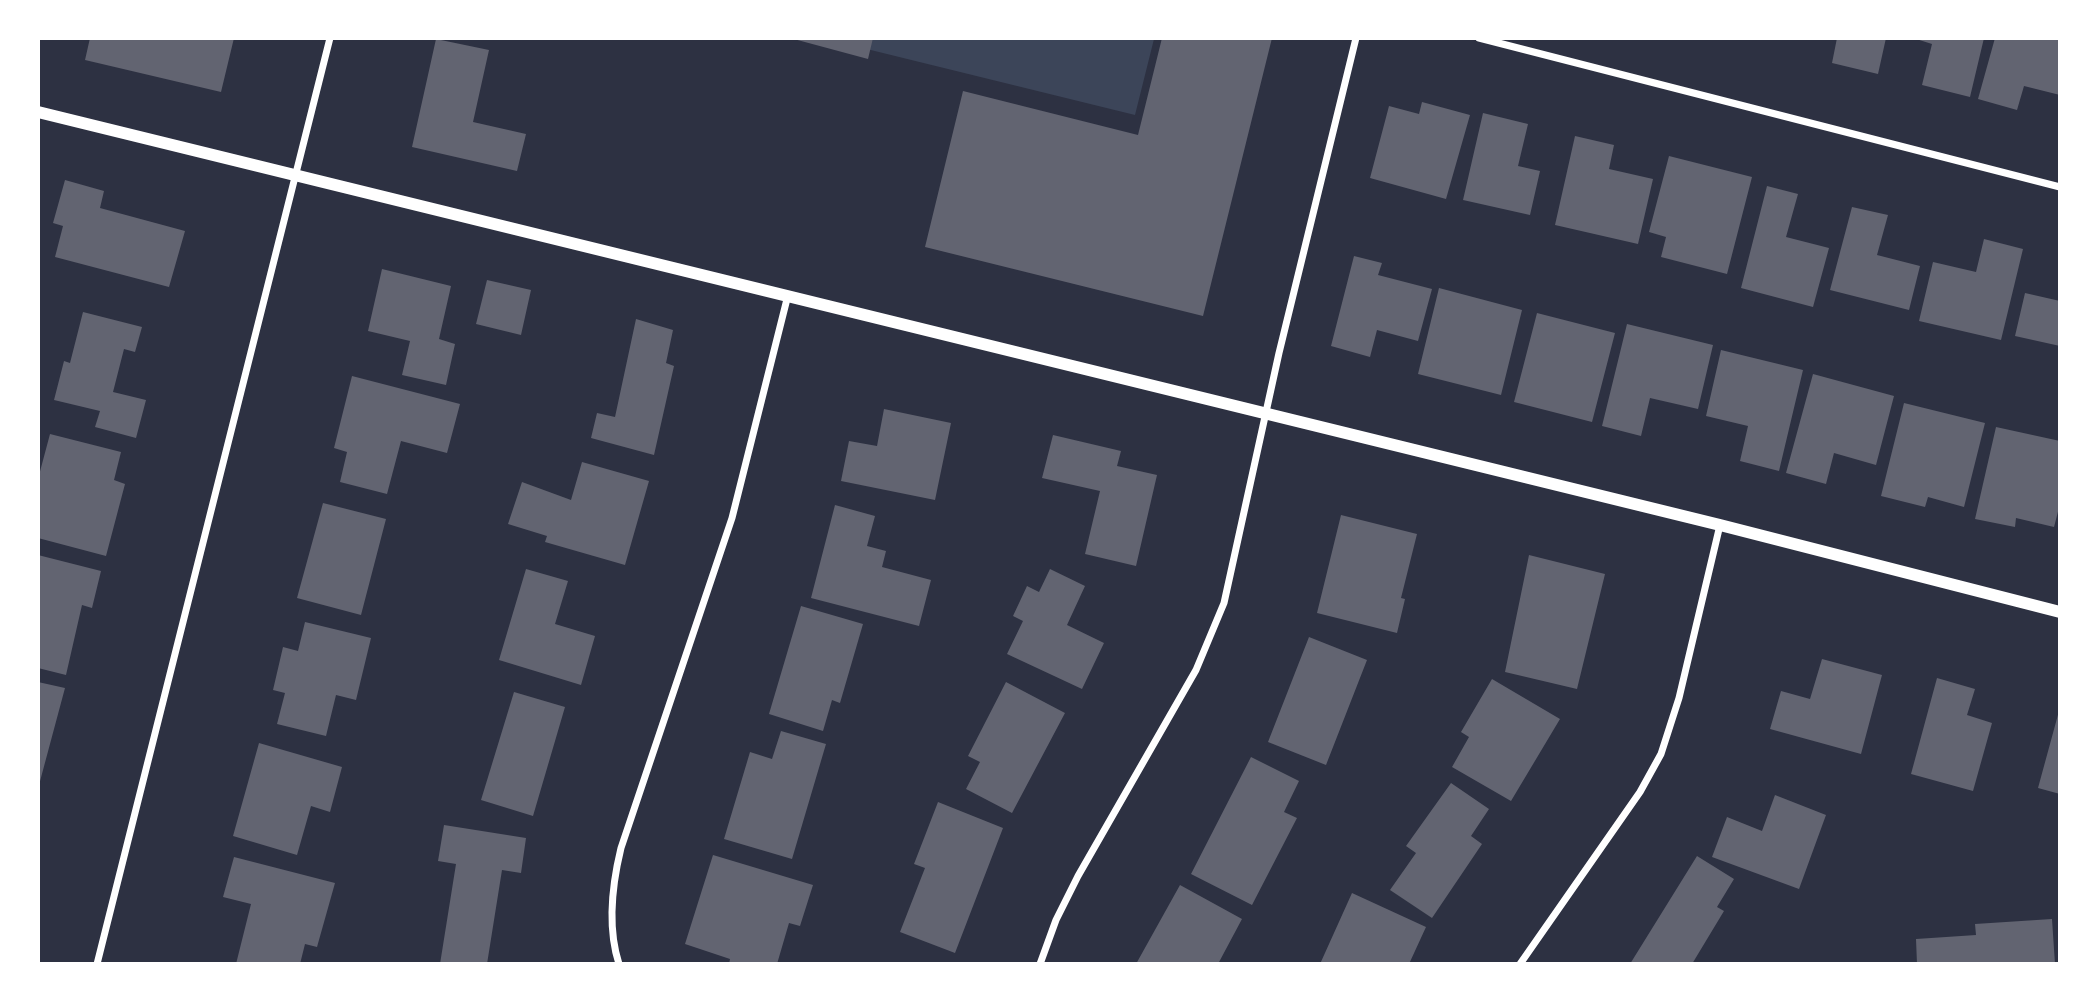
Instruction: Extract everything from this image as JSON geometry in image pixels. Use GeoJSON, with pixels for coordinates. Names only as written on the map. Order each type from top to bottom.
{"type":"FeatureCollection","features":[{"type":"Feature","properties":{"kind":"street"},"geometry":{"type":"LineString","coordinates":[[97,964],[330,38]]}},
{"type":"Feature","properties":{"kind":"street"},"geometry":{"type":"LineString","coordinates":[[1041,964],[1056,920],[1078,876],[1196,670],[1215,627],[1231,575],[1356,38]]}},
{"type":"Feature","properties":{"kind":"street"},"geometry":{"type":"LineString","coordinates":[[1479,38],[2060,187]]}},
{"type":"Feature","properties":{"kind":"street"},"geometry":{"type":"LineString","coordinates":[[38,112],[2060,611]]}},
{"type":"Feature","properties":{"kind":"street"},"geometry":{"type":"LineString","coordinates":[[619,964],[614,949],[612,910],[621,848],[732,517],[788,295]]}},
{"type":"Feature","properties":{"kind":"street"},"geometry":{"type":"LineString","coordinates":[[1520,964],[1640,792],[1661,754],[1679,698],[1720,525]]}},
{"type":"Feature","properties":{"kind":"shaded area"},"geometry":{"type":"Polygon","coordinates":[[[826,39],[1154,39],[1135,115],[826,39]]]}},
{"type":"Feature","properties":{"kind":"building"},"geometry":{"type":"Polygon","coordinates":[[[90,38],[234,38],[221,92],[85,60],[90,38]]]}},
{"type":"Feature","properties":{"kind":"building"},"geometry":{"type":"Polygon","coordinates":[[[790,38],[873,38],[868,59],[790,38]]]}},
{"type":"Feature","properties":{"kind":"building"},"geometry":{"type":"Polygon","coordinates":[[[1162,38],[1272,38],[1203,316],[925,247],[963,91],[1138,135],[1162,38]]]}},
{"type":"Feature","properties":{"kind":"building"},"geometry":{"type":"Polygon","coordinates":[[[1837,38],[1886,38],[1878,74],[1832,63],[1837,38]]]}},
{"type":"Feature","properties":{"kind":"building"},"geometry":{"type":"Polygon","coordinates":[[[1913,38],[1984,38],[1970,97],[1922,85],[1932,44],[1913,38]]]}},
{"type":"Feature","properties":{"kind":"building"},"geometry":{"type":"Polygon","coordinates":[[[1995,38],[2060,38],[2060,95],[2024,86],[2017,110],[1978,99],[1995,38]]]}},
{"type":"Feature","properties":{"kind":"building"},"geometry":{"type":"Polygon","coordinates":[[[436,39],[489,50],[473,122],[526,134],[517,171],[412,147],[436,39]]]}},
{"type":"Feature","properties":{"kind":"building"},"geometry":{"type":"Polygon","coordinates":[[[1422,102],[1470,115],[1446,199],[1370,178],[1389,106],[1419,114],[1422,102]]]}},
{"type":"Feature","properties":{"kind":"building"},"geometry":{"type":"Polygon","coordinates":[[[1483,113],[1528,124],[1518,166],[1540,171],[1530,215],[1463,200],[1483,113]]]}},
{"type":"Feature","properties":{"kind":"building"},"geometry":{"type":"Polygon","coordinates":[[[1575,136],[1614,145],[1609,169],[1653,179],[1638,244],[1555,225],[1575,136]]]}},
{"type":"Feature","properties":{"kind":"building"},"geometry":{"type":"Polygon","coordinates":[[[1669,156],[1752,177],[1727,274],[1661,257],[1666,237],[1649,232],[1669,156]]]}},
{"type":"Feature","properties":{"kind":"building"},"geometry":{"type":"Polygon","coordinates":[[[65,180],[104,191],[100,208],[185,231],[169,287],[55,257],[63,226],[53,223],[65,180]]]}},
{"type":"Feature","properties":{"kind":"building"},"geometry":{"type":"Polygon","coordinates":[[[1767,186],[1798,194],[1786,237],[1829,248],[1813,307],[1741,288],[1767,186]]]}},
{"type":"Feature","properties":{"kind":"building"},"geometry":{"type":"Polygon","coordinates":[[[1852,207],[1888,215],[1877,255],[1920,266],[1909,310],[1830,290],[1852,207]]]}},
{"type":"Feature","properties":{"kind":"building"},"geometry":{"type":"Polygon","coordinates":[[[1984,239],[2023,249],[2001,340],[1919,321],[1933,262],[1976,272],[1984,239]]]}},
{"type":"Feature","properties":{"kind":"building"},"geometry":{"type":"Polygon","coordinates":[[[1354,256],[1382,263],[1378,275],[1432,289],[1418,341],[1377,330],[1370,357],[1331,346],[1354,256]]]}},
{"type":"Feature","properties":{"kind":"building"},"geometry":{"type":"Polygon","coordinates":[[[382,269],[451,286],[439,339],[455,344],[446,385],[402,375],[410,341],[368,331],[382,269]]]}},
{"type":"Feature","properties":{"kind":"building"},"geometry":{"type":"Polygon","coordinates":[[[487,280],[531,290],[521,335],[476,324],[487,280]]]}},
{"type":"Feature","properties":{"kind":"building"},"geometry":{"type":"Polygon","coordinates":[[[1439,288],[1522,310],[1501,395],[1418,374],[1439,288]]]}},
{"type":"Feature","properties":{"kind":"building"},"geometry":{"type":"Polygon","coordinates":[[[2025,293],[2060,301],[2060,346],[2015,336],[2025,293]]]}},
{"type":"Feature","properties":{"kind":"building"},"geometry":{"type":"Polygon","coordinates":[[[83,312],[142,327],[135,352],[124,349],[113,392],[146,400],[136,438],[95,427],[100,411],[54,400],[64,361],[70,363],[83,312]]]}},
{"type":"Feature","properties":{"kind":"building"},"geometry":{"type":"Polygon","coordinates":[[[1537,313],[1615,333],[1592,422],[1514,402],[1537,313]]]}},
{"type":"Feature","properties":{"kind":"building"},"geometry":{"type":"Polygon","coordinates":[[[636,319],[673,330],[666,363],[674,366],[654,455],[591,438],[597,413],[615,417],[636,319]]]}},
{"type":"Feature","properties":{"kind":"building"},"geometry":{"type":"Polygon","coordinates":[[[1627,324],[1713,345],[1698,409],[1650,398],[1641,436],[1602,426],[1627,324]]]}},
{"type":"Feature","properties":{"kind":"building"},"geometry":{"type":"Polygon","coordinates":[[[1721,350],[1803,370],[1779,471],[1740,461],[1748,426],[1706,416],[1721,350]]]}},
{"type":"Feature","properties":{"kind":"building"},"geometry":{"type":"Polygon","coordinates":[[[1813,374],[1894,396],[1876,465],[1834,453],[1826,484],[1786,473],[1813,374]]]}},
{"type":"Feature","properties":{"kind":"building"},"geometry":{"type":"Polygon","coordinates":[[[352,376],[460,404],[447,453],[401,441],[387,494],[340,482],[347,452],[334,448],[352,376]]]}},
{"type":"Feature","properties":{"kind":"building"},"geometry":{"type":"Polygon","coordinates":[[[1904,403],[1985,423],[1964,507],[1928,497],[1925,507],[1881,496],[1904,403]]]}},
{"type":"Feature","properties":{"kind":"building"},"geometry":{"type":"Polygon","coordinates":[[[884,409],[951,423],[935,500],[841,481],[849,441],[877,446],[884,409]]]}},
{"type":"Feature","properties":{"kind":"building"},"geometry":{"type":"Polygon","coordinates":[[[1996,427],[2060,441],[2060,504],[2054,527],[2016,518],[2015,527],[1975,519],[1996,427]]]}},
{"type":"Feature","properties":{"kind":"building"},"geometry":{"type":"Polygon","coordinates":[[[50,434],[121,452],[114,480],[125,484],[106,556],[38,538],[38,479],[50,434]]]}},
{"type":"Feature","properties":{"kind":"building"},"geometry":{"type":"Polygon","coordinates":[[[1053,435],[1121,451],[1117,466],[1157,475],[1136,566],[1085,554],[1100,491],[1042,478],[1053,435]]]}},
{"type":"Feature","properties":{"kind":"building"},"geometry":{"type":"Polygon","coordinates":[[[582,462],[649,481],[625,565],[545,542],[547,536],[508,524],[522,482],[571,500],[582,462]]]}},
{"type":"Feature","properties":{"kind":"building"},"geometry":{"type":"Polygon","coordinates":[[[323,503],[386,519],[361,615],[297,598],[323,503]]]}},
{"type":"Feature","properties":{"kind":"building"},"geometry":{"type":"Polygon","coordinates":[[[835,505],[875,516],[867,546],[886,551],[882,567],[931,580],[919,626],[811,598],[835,505]]]}},
{"type":"Feature","properties":{"kind":"building"},"geometry":{"type":"Polygon","coordinates":[[[1341,515],[1417,534],[1401,598],[1405,599],[1397,633],[1317,613],[1341,515]]]}},
{"type":"Feature","properties":{"kind":"building"},"geometry":{"type":"Polygon","coordinates":[[[38,555],[101,571],[92,608],[82,605],[66,675],[38,668],[38,555]]]}},
{"type":"Feature","properties":{"kind":"building"},"geometry":{"type":"Polygon","coordinates":[[[1529,555],[1605,574],[1577,689],[1505,672],[1529,555]]]}},
{"type":"Feature","properties":{"kind":"building"},"geometry":{"type":"Polygon","coordinates":[[[526,569],[568,581],[555,624],[595,636],[581,685],[499,660],[526,569]]]}},
{"type":"Feature","properties":{"kind":"building"},"geometry":{"type":"Polygon","coordinates":[[[1050,569],[1085,586],[1067,625],[1104,643],[1082,689],[1007,654],[1023,621],[1013,616],[1027,586],[1039,592],[1050,569]]]}},
{"type":"Feature","properties":{"kind":"building"},"geometry":{"type":"Polygon","coordinates":[[[801,606],[863,624],[840,703],[832,700],[823,731],[769,714],[801,606]]]}},
{"type":"Feature","properties":{"kind":"building"},"geometry":{"type":"Polygon","coordinates":[[[305,622],[371,638],[356,700],[336,695],[326,736],[277,724],[285,693],[273,690],[283,647],[298,651],[305,622]]]}},
{"type":"Feature","properties":{"kind":"building"},"geometry":{"type":"Polygon","coordinates":[[[1309,637],[1367,660],[1326,765],[1268,742],[1309,637]]]}},
{"type":"Feature","properties":{"kind":"building"},"geometry":{"type":"Polygon","coordinates":[[[1822,659],[1882,675],[1861,754],[1770,729],[1781,691],[1810,699],[1822,659]]]}},
{"type":"Feature","properties":{"kind":"building"},"geometry":{"type":"Polygon","coordinates":[[[1937,678],[1975,689],[1967,715],[1992,723],[1973,791],[1911,774],[1937,678]]]}},
{"type":"Feature","properties":{"kind":"building"},"geometry":{"type":"Polygon","coordinates":[[[1492,679],[1560,719],[1511,801],[1452,767],[1469,737],[1461,732],[1492,679]]]}},
{"type":"Feature","properties":{"kind":"building"},"geometry":{"type":"Polygon","coordinates":[[[38,682],[65,688],[39,785],[38,785],[38,682]]]}},
{"type":"Feature","properties":{"kind":"building"},"geometry":{"type":"Polygon","coordinates":[[[1006,682],[1065,713],[1012,813],[966,789],[980,762],[968,756],[1006,682]]]}},
{"type":"Feature","properties":{"kind":"building"},"geometry":{"type":"Polygon","coordinates":[[[514,692],[565,707],[533,816],[481,800],[514,692]]]}},
{"type":"Feature","properties":{"kind":"building"},"geometry":{"type":"Polygon","coordinates":[[[2060,712],[2060,794],[2038,788],[2060,712]]]}},
{"type":"Feature","properties":{"kind":"building"},"geometry":{"type":"Polygon","coordinates":[[[781,731],[826,744],[792,859],[724,839],[750,752],[772,759],[781,731]]]}},
{"type":"Feature","properties":{"kind":"building"},"geometry":{"type":"Polygon","coordinates":[[[259,743],[342,767],[330,812],[311,806],[297,855],[233,836],[259,743]]]}},
{"type":"Feature","properties":{"kind":"building"},"geometry":{"type":"Polygon","coordinates":[[[1251,757],[1299,781],[1284,812],[1297,818],[1252,905],[1191,874],[1251,757]]]}},
{"type":"Feature","properties":{"kind":"building"},"geometry":{"type":"Polygon","coordinates":[[[1451,783],[1489,809],[1471,836],[1482,844],[1432,918],[1390,890],[1416,853],[1406,846],[1451,783]]]}},
{"type":"Feature","properties":{"kind":"building"},"geometry":{"type":"Polygon","coordinates":[[[1775,795],[1826,815],[1799,889],[1712,857],[1727,817],[1762,831],[1775,795]]]}},
{"type":"Feature","properties":{"kind":"building"},"geometry":{"type":"Polygon","coordinates":[[[938,802],[1003,828],[955,953],[900,932],[925,868],[914,864],[938,802]]]}},
{"type":"Feature","properties":{"kind":"building"},"geometry":{"type":"Polygon","coordinates":[[[444,825],[526,838],[521,873],[502,870],[487,964],[440,964],[456,864],[438,861],[444,825]]]}},
{"type":"Feature","properties":{"kind":"building"},"geometry":{"type":"Polygon","coordinates":[[[713,855],[813,885],[800,926],[789,923],[777,964],[729,964],[730,959],[685,944],[713,855]]]}},
{"type":"Feature","properties":{"kind":"building"},"geometry":{"type":"Polygon","coordinates":[[[1697,856],[1734,879],[1717,907],[1724,911],[1692,964],[1630,964],[1697,856]]]}},
{"type":"Feature","properties":{"kind":"building"},"geometry":{"type":"Polygon","coordinates":[[[234,857],[335,883],[317,947],[305,944],[300,964],[236,964],[251,904],[223,897],[234,857]]]}},
{"type":"Feature","properties":{"kind":"building"},"geometry":{"type":"Polygon","coordinates":[[[1180,885],[1242,919],[1218,964],[1136,964],[1180,885]]]}},
{"type":"Feature","properties":{"kind":"building"},"geometry":{"type":"Polygon","coordinates":[[[1352,893],[1426,927],[1409,964],[1320,964],[1352,893]]]}},
{"type":"Feature","properties":{"kind":"building"},"geometry":{"type":"Polygon","coordinates":[[[2052,919],[2055,964],[1917,964],[1916,939],[1976,935],[1975,924],[2052,919]]]}}]}
